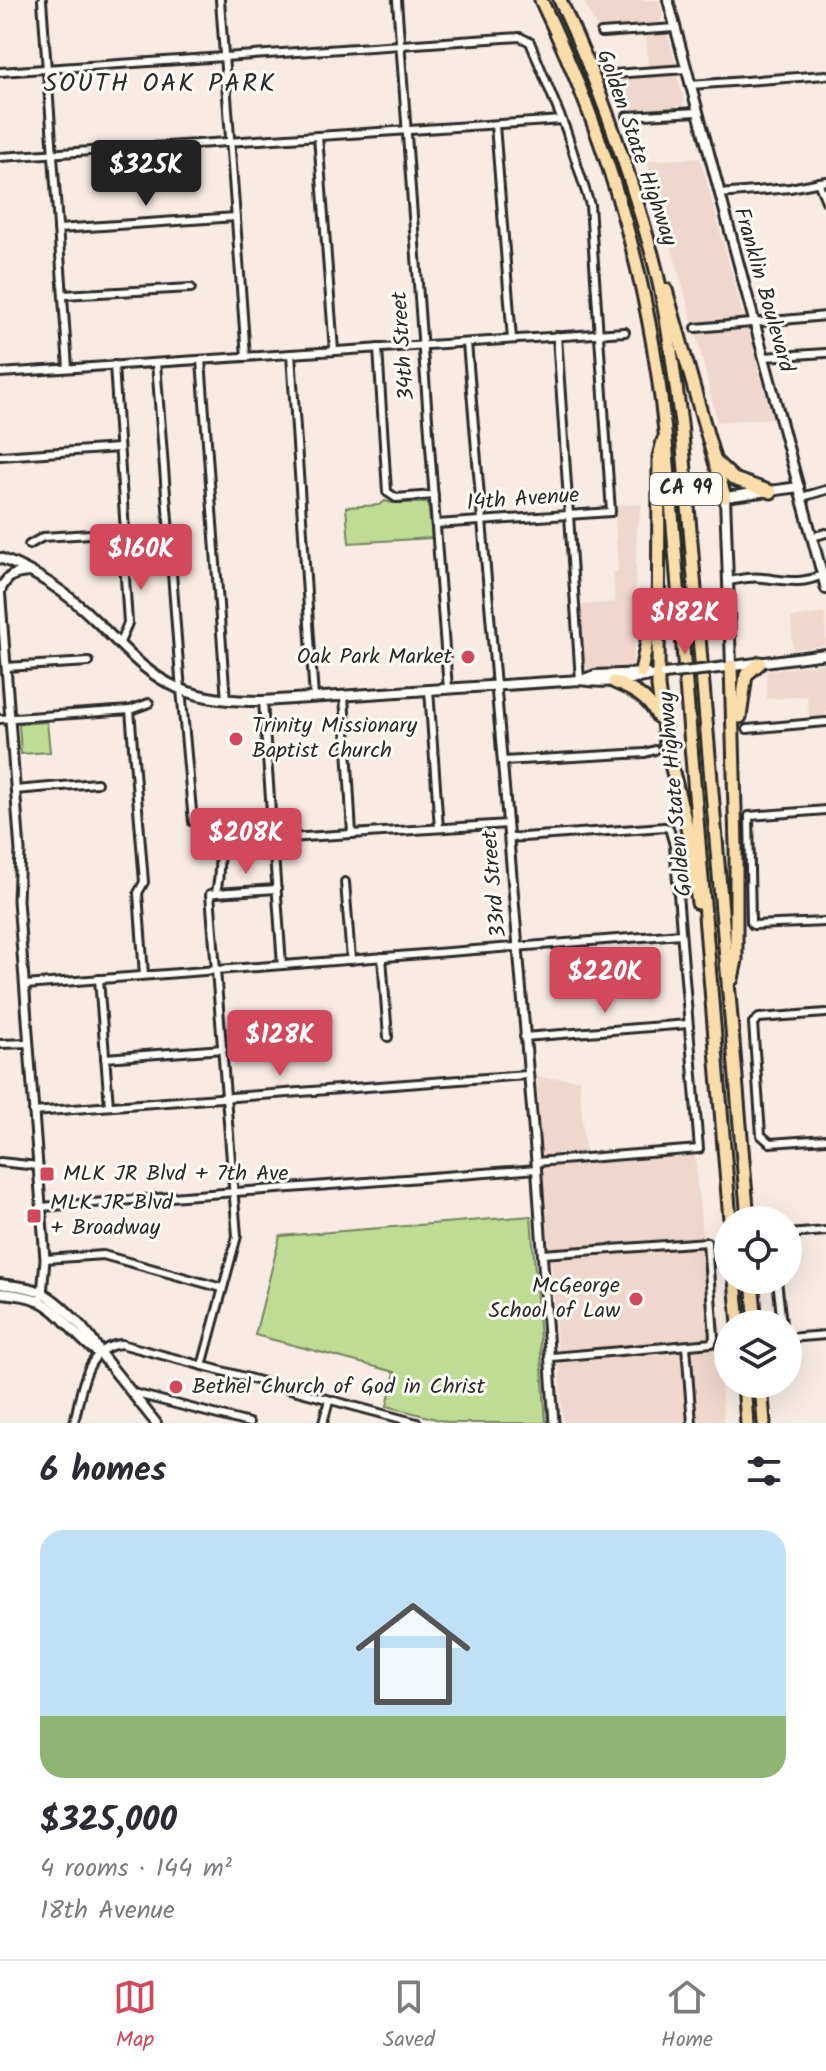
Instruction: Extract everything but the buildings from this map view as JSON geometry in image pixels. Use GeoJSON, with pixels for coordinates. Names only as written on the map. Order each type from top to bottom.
{"type":"FeatureCollection","features":[{"type":"Feature","properties":{"kind":"highway","name":"Golden State Highway"},"geometry":{"type":"LineString","coordinates":[[541,0],[614,176],[656,347],[666,433],[729,1206]]}},
{"type":"Feature","properties":{"kind":"highway","name":"Golden State Highway"},"geometry":{"type":"LineString","coordinates":[[560,0],[618,140],[653,256],[671,352],[681,423],[747,1206]]}},
{"type":"Feature","properties":{"kind":"highway"},"geometry":{"type":"LineString","coordinates":[[653,256],[670,303],[725,497]]}},
{"type":"Feature","properties":{"kind":"highway"},"geometry":{"type":"LineString","coordinates":[[666,433],[659,457],[658,587],[663,729],[687,827],[710,974]]}},
{"type":"Feature","properties":{"kind":"highway"},"geometry":{"type":"LineString","coordinates":[[713,458],[734,479],[771,492]]}},
{"type":"Feature","properties":{"kind":"highway"},"geometry":{"type":"LineString","coordinates":[[641,672],[658,587]]}},
{"type":"Feature","properties":{"kind":"highway"},"geometry":{"type":"LineString","coordinates":[[735,737],[746,675],[760,663]]}},
{"type":"Feature","properties":{"kind":"highway"},"geometry":{"type":"LineString","coordinates":[[727,667],[735,737],[736,960],[730,995]]}},
{"type":"Feature","properties":{"kind":"highway"},"geometry":{"type":"LineString","coordinates":[[614,682],[634,690],[647,700],[663,729]]}},
{"type":"Feature","properties":{"kind":"highway"},"geometry":{"type":"LineString","coordinates":[[745,1398],[747,1423]]}},
{"type":"Feature","properties":{"kind":"highway"},"geometry":{"type":"LineString","coordinates":[[762,1398],[764,1423]]}},
{"type":"Feature","properties":{"kind":"main road","name":"Franklin Boulevard"},"geometry":{"type":"LineString","coordinates":[[668,0],[826,589]]}},
{"type":"Feature","properties":{"kind":"main road"},"geometry":{"type":"LineString","coordinates":[[727,667],[729,581],[725,497],[801,492]]}},
{"type":"Feature","properties":{"kind":"main road"},"geometry":{"type":"LineString","coordinates":[[0,558],[31,572],[84,609],[152,673],[181,689],[226,700],[263,701],[580,680],[597,683],[641,680],[661,674],[826,654]]}},
{"type":"Feature","properties":{"kind":"main road"},"geometry":{"type":"LineString","coordinates":[[0,589],[11,575],[31,572]]}},
{"type":"Feature","properties":{"kind":"main road"},"geometry":{"type":"LineString","coordinates":[[580,680],[595,675],[661,674]]}},
{"type":"Feature","properties":{"kind":"main road"},"geometry":{"type":"LineString","coordinates":[[0,1284],[41,1297],[95,1341],[100,1353],[156,1423]]}},
{"type":"Feature","properties":{"kind":"main road"},"geometry":{"type":"LineString","coordinates":[[0,1293],[41,1297]]}},
{"type":"Feature","properties":{"kind":"street"},"geometry":{"type":"LineString","coordinates":[[42,0],[68,368]]}},
{"type":"Feature","properties":{"kind":"street"},"geometry":{"type":"LineString","coordinates":[[220,0],[246,357]]}},
{"type":"Feature","properties":{"kind":"street","name":"34th Street"},"geometry":{"type":"LineString","coordinates":[[397,0],[448,689]]}},
{"type":"Feature","properties":{"kind":"street"},"geometry":{"type":"LineString","coordinates":[[601,33],[675,28]]}},
{"type":"Feature","properties":{"kind":"street"},"geometry":{"type":"LineString","coordinates":[[0,72],[520,37],[528,40],[562,120],[590,205],[600,333]]}},
{"type":"Feature","properties":{"kind":"street"},"geometry":{"type":"LineString","coordinates":[[614,74],[686,69]]}},
{"type":"Feature","properties":{"kind":"street"},"geometry":{"type":"LineString","coordinates":[[690,85],[826,75]]}},
{"type":"Feature","properties":{"kind":"street"},"geometry":{"type":"LineString","coordinates":[[627,116],[697,112]]}},
{"type":"Feature","properties":{"kind":"street"},"geometry":{"type":"LineString","coordinates":[[0,157],[562,120]]}},
{"type":"Feature","properties":{"kind":"street"},"geometry":{"type":"LineString","coordinates":[[495,125],[512,339]]}},
{"type":"Feature","properties":{"kind":"street"},"geometry":{"type":"LineString","coordinates":[[318,136],[334,351]]}},
{"type":"Feature","properties":{"kind":"street"},"geometry":{"type":"LineString","coordinates":[[718,194],[822,182],[826,201]]}},
{"type":"Feature","properties":{"kind":"street"},"geometry":{"type":"LineString","coordinates":[[58,229],[236,217]]}},
{"type":"Feature","properties":{"kind":"street"},"geometry":{"type":"LineString","coordinates":[[63,295],[191,288]]}},
{"type":"Feature","properties":{"kind":"street"},"geometry":{"type":"LineString","coordinates":[[696,328],[826,316]]}},
{"type":"Feature","properties":{"kind":"street"},"geometry":{"type":"LineString","coordinates":[[0,373],[625,332]]}},
{"type":"Feature","properties":{"kind":"street","name":"14th Avenue"},"geometry":{"type":"LineString","coordinates":[[437,524],[611,512],[600,333]]}},
{"type":"Feature","properties":{"kind":"street"},"geometry":{"type":"LineString","coordinates":[[557,336],[580,680]]}},
{"type":"Feature","properties":{"kind":"street","name":"33rd Street"},"geometry":{"type":"LineString","coordinates":[[467,343],[556,1423]]}},
{"type":"Feature","properties":{"kind":"street"},"geometry":{"type":"LineString","coordinates":[[378,348],[387,492],[396,498],[434,495]]}},
{"type":"Feature","properties":{"kind":"street"},"geometry":{"type":"LineString","coordinates":[[764,357],[826,353]]}},
{"type":"Feature","properties":{"kind":"street"},"geometry":{"type":"LineString","coordinates":[[291,354],[314,698]]}},
{"type":"Feature","properties":{"kind":"street"},"geometry":{"type":"LineString","coordinates":[[201,360],[226,700]]}},
{"type":"Feature","properties":{"kind":"street"},"geometry":{"type":"LineString","coordinates":[[156,363],[193,822],[208,824],[216,834],[219,880],[216,893]]}},
{"type":"Feature","properties":{"kind":"street"},"geometry":{"type":"LineString","coordinates":[[29,545],[43,537],[125,532],[114,365]]}},
{"type":"Feature","properties":{"kind":"street"},"geometry":{"type":"LineString","coordinates":[[0,456],[119,448]]}},
{"type":"Feature","properties":{"kind":"street"},"geometry":{"type":"LineString","coordinates":[[801,492],[826,490]]}},
{"type":"Feature","properties":{"kind":"street"},"geometry":{"type":"LineString","coordinates":[[119,645],[128,623],[122,532]]}},
{"type":"Feature","properties":{"kind":"street"},"geometry":{"type":"LineString","coordinates":[[812,537],[826,533]]}},
{"type":"Feature","properties":{"kind":"street"},"geometry":{"type":"LineString","coordinates":[[729,581],[765,578],[802,582],[822,575]]}},
{"type":"Feature","properties":{"kind":"street"},"geometry":{"type":"LineString","coordinates":[[0,589],[20,851],[18,900],[45,1259],[41,1297]]}},
{"type":"Feature","properties":{"kind":"street"},"geometry":{"type":"LineString","coordinates":[[6,667],[89,662]]}},
{"type":"Feature","properties":{"kind":"street"},"geometry":{"type":"LineString","coordinates":[[429,690],[439,828]]}},
{"type":"Feature","properties":{"kind":"street"},"geometry":{"type":"LineString","coordinates":[[344,695],[352,834]]}},
{"type":"Feature","properties":{"kind":"street"},"geometry":{"type":"LineString","coordinates":[[263,701],[282,965]]}},
{"type":"Feature","properties":{"kind":"street"},"geometry":{"type":"LineString","coordinates":[[0,719],[130,710],[149,703]]}},
{"type":"Feature","properties":{"kind":"street"},"geometry":{"type":"LineString","coordinates":[[130,710],[144,882],[138,893],[144,975]]}},
{"type":"Feature","properties":{"kind":"street"},"geometry":{"type":"LineString","coordinates":[[747,729],[826,722]]}},
{"type":"Feature","properties":{"kind":"street"},"geometry":{"type":"LineString","coordinates":[[503,761],[655,750]]}},
{"type":"Feature","properties":{"kind":"street"},"geometry":{"type":"LineString","coordinates":[[15,790],[97,783]]}},
{"type":"Feature","properties":{"kind":"street"},"geometry":{"type":"LineString","coordinates":[[826,810],[749,816],[751,922],[758,926],[826,922]]}},
{"type":"Feature","properties":{"kind":"street"},"geometry":{"type":"LineString","coordinates":[[273,839],[508,824]]}},
{"type":"Feature","properties":{"kind":"street"},"geometry":{"type":"LineString","coordinates":[[41,1207],[536,1166],[699,1149],[674,845],[669,828],[509,838]]}},
{"type":"Feature","properties":{"kind":"street"},"geometry":{"type":"LineString","coordinates":[[345,882],[351,960]]}},
{"type":"Feature","properties":{"kind":"street"},"geometry":{"type":"LineString","coordinates":[[202,1366],[237,1236],[210,894],[277,889]]}},
{"type":"Feature","properties":{"kind":"street"},"geometry":{"type":"LineString","coordinates":[[25,985],[681,934]]}},
{"type":"Feature","properties":{"kind":"street"},"geometry":{"type":"LineString","coordinates":[[382,957],[388,1037]]}},
{"type":"Feature","properties":{"kind":"street"},"geometry":{"type":"LineString","coordinates":[[99,979],[109,1106]]}},
{"type":"Feature","properties":{"kind":"street"},"geometry":{"type":"LineString","coordinates":[[826,1013],[754,1020],[760,1122],[764,1140],[770,1143],[826,1139]]}},
{"type":"Feature","properties":{"kind":"street"},"geometry":{"type":"LineString","coordinates":[[524,1037],[688,1024]]}},
{"type":"Feature","properties":{"kind":"street"},"geometry":{"type":"LineString","coordinates":[[0,1044],[28,1043]]}},
{"type":"Feature","properties":{"kind":"street"},"geometry":{"type":"LineString","coordinates":[[105,1058],[223,1049]]}},
{"type":"Feature","properties":{"kind":"street"},"geometry":{"type":"LineString","coordinates":[[33,1112],[527,1075]]}},
{"type":"Feature","properties":{"kind":"street"},"geometry":{"type":"LineString","coordinates":[[0,1162],[38,1166]]}},
{"type":"Feature","properties":{"kind":"street"},"geometry":{"type":"LineString","coordinates":[[802,1233],[826,1231]]}},
{"type":"Feature","properties":{"kind":"street"},"geometry":{"type":"LineString","coordinates":[[543,1254],[707,1242],[712,1343],[552,1357]]}},
{"type":"Feature","properties":{"kind":"street"},"geometry":{"type":"LineString","coordinates":[[45,1259],[103,1255],[222,1288]]}},
{"type":"Feature","properties":{"kind":"street"},"geometry":{"type":"LineString","coordinates":[[802,1337],[826,1335]]}},
{"type":"Feature","properties":{"kind":"street"},"geometry":{"type":"LineString","coordinates":[[74,1423],[90,1363],[111,1345],[121,1344],[417,1423]]}},
{"type":"Feature","properties":{"kind":"street"},"geometry":{"type":"LineString","coordinates":[[686,1346],[692,1423]]}},
{"type":"Feature","properties":{"kind":"street"},"geometry":{"type":"LineString","coordinates":[[132,1392],[249,1423]]}},
{"type":"Feature","properties":{"kind":"street"},"geometry":{"type":"LineString","coordinates":[[323,1423],[329,1400]]}},
{"type":"Feature","properties":{"kind":"shaded area"},"geometry":{"type":"Polygon","coordinates":[[[583,0],[659,0],[663,16],[658,24],[597,29],[583,0]]]}},
{"type":"Feature","properties":{"kind":"shaded area"},"geometry":{"type":"Polygon","coordinates":[[[662,32],[668,37],[677,68],[648,69],[646,33],[662,32]]]}},
{"type":"Feature","properties":{"kind":"shaded area"},"geometry":{"type":"Polygon","coordinates":[[[676,73],[683,106],[627,112],[614,77],[676,73]]]}},
{"type":"Feature","properties":{"kind":"shaded area"},"geometry":{"type":"Polygon","coordinates":[[[700,158],[744,319],[693,323],[647,161],[700,158]]]}},
{"type":"Feature","properties":{"kind":"shaded area"},"geometry":{"type":"Polygon","coordinates":[[[748,328],[772,418],[717,422],[696,332],[748,328]]]}},
{"type":"Feature","properties":{"kind":"shaded area"},"geometry":{"type":"Polygon","coordinates":[[[642,504],[637,531],[633,667],[589,670],[585,667],[581,605],[615,602],[613,572],[618,571],[617,505],[642,504]]]}},
{"type":"Feature","properties":{"kind":"shaded area"},"geometry":{"type":"Polygon","coordinates":[[[825,613],[826,645],[793,650],[791,618],[825,613]]]}},
{"type":"Feature","properties":{"kind":"shaded area"},"geometry":{"type":"Polygon","coordinates":[[[826,663],[826,718],[809,719],[807,696],[767,699],[766,671],[826,663]]]}},
{"type":"Feature","properties":{"kind":"shaded area"},"geometry":{"type":"Polygon","coordinates":[[[537,1078],[579,1079],[585,1152],[541,1153],[537,1078]]]}},
{"type":"Feature","properties":{"kind":"shaded area"},"geometry":{"type":"Polygon","coordinates":[[[693,1155],[702,1236],[552,1249],[549,1246],[542,1171],[546,1166],[693,1155]]]}},
{"type":"Feature","properties":{"kind":"shaded area","name":"McGeorge School of Law"},"geometry":{"type":"Polygon","coordinates":[[[714,1247],[714,1294],[718,1294],[719,1310],[714,1310],[714,1398],[722,1398],[724,1423],[563,1423],[551,1260],[714,1247]]]}},
{"type":"Feature","properties":{"kind":"green space"},"geometry":{"type":"Polygon","coordinates":[[[385,501],[428,503],[432,538],[349,543],[346,507],[379,505],[385,501]]]}},
{"type":"Feature","properties":{"kind":"green space"},"geometry":{"type":"Polygon","coordinates":[[[47,722],[50,752],[21,754],[19,724],[47,722]]]}},
{"type":"Feature","properties":{"kind":"green space"},"geometry":{"type":"Polygon","coordinates":[[[531,1216],[546,1423],[451,1423],[387,1406],[395,1372],[255,1335],[280,1236],[531,1216]]]}},
{"type":"Feature","properties":{"kind":"place","name":"Oak Park Market"},"geometry":{"type":"Point","coordinates":[468,657]}},
{"type":"Feature","properties":{"kind":"place","name":"Trinity Missionary Baptist Church"},"geometry":{"type":"Point","coordinates":[236,739]}},
{"type":"Feature","properties":{"kind":"place","name":"MLK JR Blvd + 7th Ave"},"geometry":{"type":"Point","coordinates":[47,1174]}},
{"type":"Feature","properties":{"kind":"place","name":"MLK JR Blvd + Broadway"},"geometry":{"type":"Point","coordinates":[34,1216]}},
{"type":"Feature","properties":{"kind":"place","name":"McGeorge School of Law"},"geometry":{"type":"Point","coordinates":[636,1299]}},
{"type":"Feature","properties":{"kind":"place","name":"Bethel Church of God in Christ"},"geometry":{"type":"Point","coordinates":[176,1387]}},
{"type":"Feature","properties":{"kind":"district","name":"SOUTH OAK PARK"},"geometry":{"type":"Point","coordinates":[160,84]}}]}
